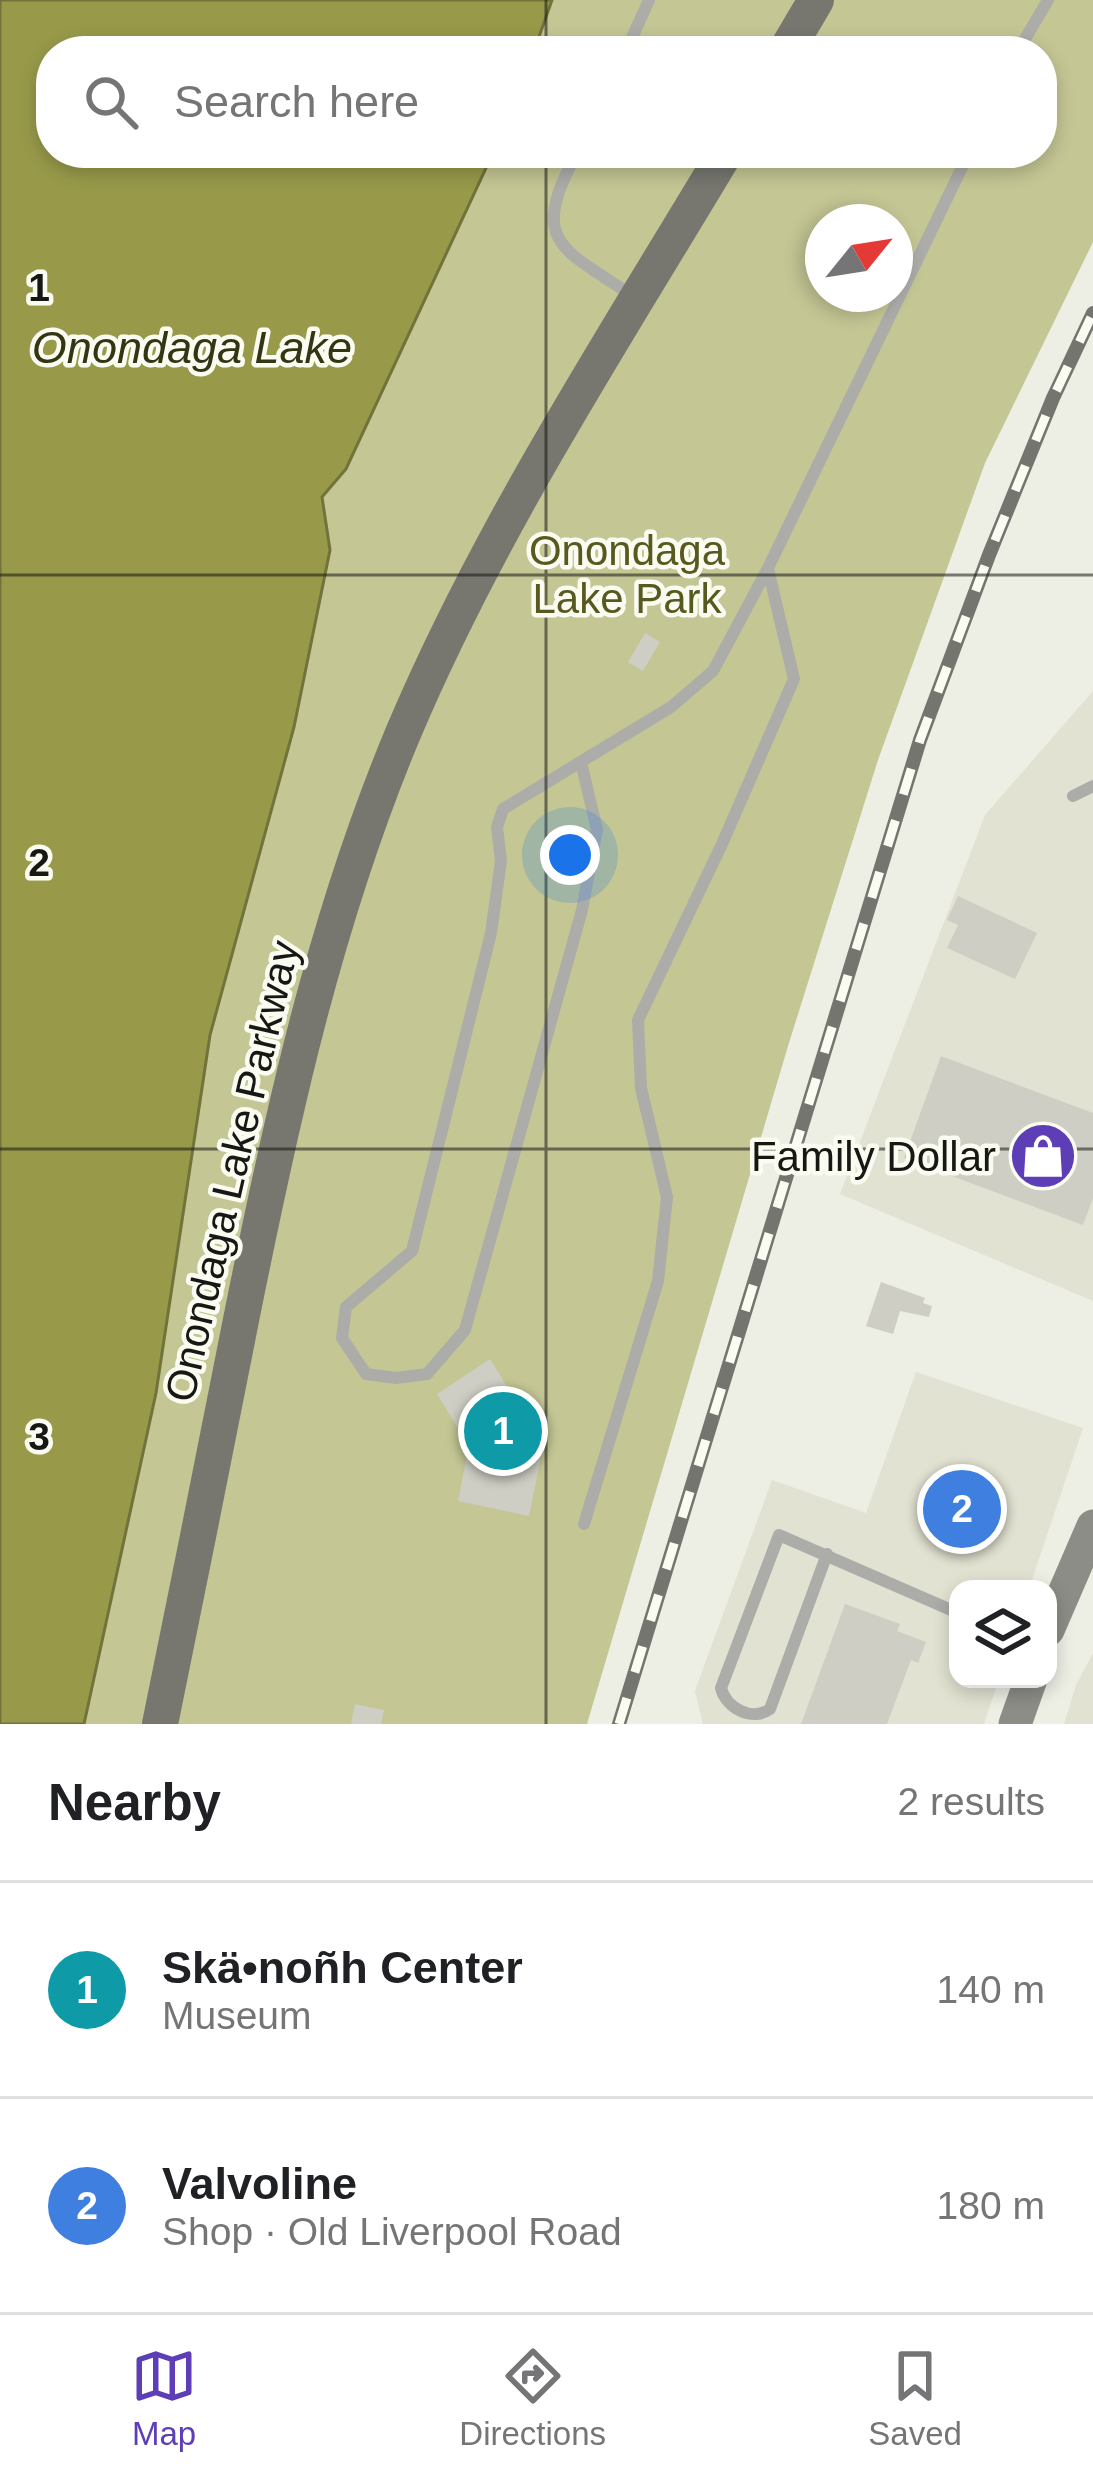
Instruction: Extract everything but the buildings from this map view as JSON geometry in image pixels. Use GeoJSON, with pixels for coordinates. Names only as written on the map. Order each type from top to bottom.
{"type":"FeatureCollection","features":[{"type":"Feature","properties":{"kind":"main road"},"geometry":{"type":"LineString","coordinates":[[795,36],[816,0]]}},
{"type":"Feature","properties":{"kind":"main road","name":"Onondaga Lake Parkway"},"geometry":{"type":"LineString","coordinates":[[160,1724],[285,1102],[320,968],[404,732],[507,515],[716,168]]}},
{"type":"Feature","properties":{"kind":"main road"},"geometry":{"type":"LineString","coordinates":[[1057,1609],[1093,1526]]}},
{"type":"Feature","properties":{"kind":"main road"},"geometry":{"type":"LineString","coordinates":[[1015,1724],[1028,1688]]}},
{"type":"Feature","properties":{"kind":"lane"},"geometry":{"type":"LineString","coordinates":[[633,36],[649,0]]}},
{"type":"Feature","properties":{"kind":"lane"},"geometry":{"type":"LineString","coordinates":[[1027,36],[1048,0]]}},
{"type":"Feature","properties":{"kind":"lane"},"geometry":{"type":"LineString","coordinates":[[568,168],[550,219],[558,244],[637,299]]}},
{"type":"Feature","properties":{"kind":"lane"},"geometry":{"type":"LineString","coordinates":[[580,762],[596,830],[583,910],[465,1330],[427,1374],[396,1378],[366,1374],[341,1338],[346,1307],[412,1250],[491,933],[501,861],[497,827],[503,808],[671,707],[713,670],[768,568],[962,168]]}},
{"type":"Feature","properties":{"kind":"lane"},"geometry":{"type":"LineString","coordinates":[[584,1524],[658,1281],[665,1218],[667,1197],[641,1088],[638,1020],[794,679],[768,568]]}},
{"type":"Feature","properties":{"kind":"lane"},"geometry":{"type":"LineString","coordinates":[[1073,796],[1093,786]]}},
{"type":"Feature","properties":{"kind":"lane"},"geometry":{"type":"LineString","coordinates":[[827,1555],[770,1709],[762,1714],[742,1711],[724,1699],[722,1688],[778,1535],[827,1555],[949,1608]]}},
{"type":"Feature","properties":{"kind":"shaded area"},"geometry":{"type":"Polygon","coordinates":[[[1093,691],[1093,1301],[840,1194],[985,815],[1093,691]]]}},
{"type":"Feature","properties":{"kind":"shaded area"},"geometry":{"type":"Polygon","coordinates":[[[916,1372],[1083,1428],[1032,1580],[949,1580],[949,1688],[996,1688],[984,1724],[703,1724],[695,1691],[772,1480],[866,1513],[916,1372]]]}},
{"type":"Feature","properties":{"kind":"shaded area"},"geometry":{"type":"Polygon","coordinates":[[[1093,1653],[1093,1724],[1064,1724],[1076,1685],[1093,1653]]]}},
{"type":"Feature","properties":{"kind":"green space","name":"Onondaga Lake Park"},"geometry":{"type":"Polygon","coordinates":[[[552,0],[1093,0],[1093,242],[985,463],[878,760],[587,1724],[84,1724],[156,1393],[210,1035],[294,727],[330,550],[322,497],[346,468],[486,168],[1057,168],[1057,36],[539,36],[552,0]]]}},
{"type":"Feature","properties":{"kind":"water","name":"Onondaga Lake"},"geometry":{"type":"Polygon","coordinates":[[[0,0],[552,0],[539,36],[36,36],[36,168],[486,168],[346,469],[322,497],[330,550],[294,727],[210,1035],[156,1393],[84,1724],[0,1724],[0,0]]]}},
{"type":"Feature","properties":{"kind":"railway"},"geometry":{"type":"LineString","coordinates":[[619,1724],[920,740],[989,555],[1093,313]]}},
{"type":"Feature","properties":{"kind":"place","name":"Family Dollar"},"geometry":{"type":"Point","coordinates":[1043,1156]}},
{"type":"Feature","properties":{"kind":"place","name":"Skä•noñh Center"},"geometry":{"type":"Point","coordinates":[503,1431]}},
{"type":"Feature","properties":{"kind":"place","name":"Valvoline"},"geometry":{"type":"Point","coordinates":[962,1509]}}]}
